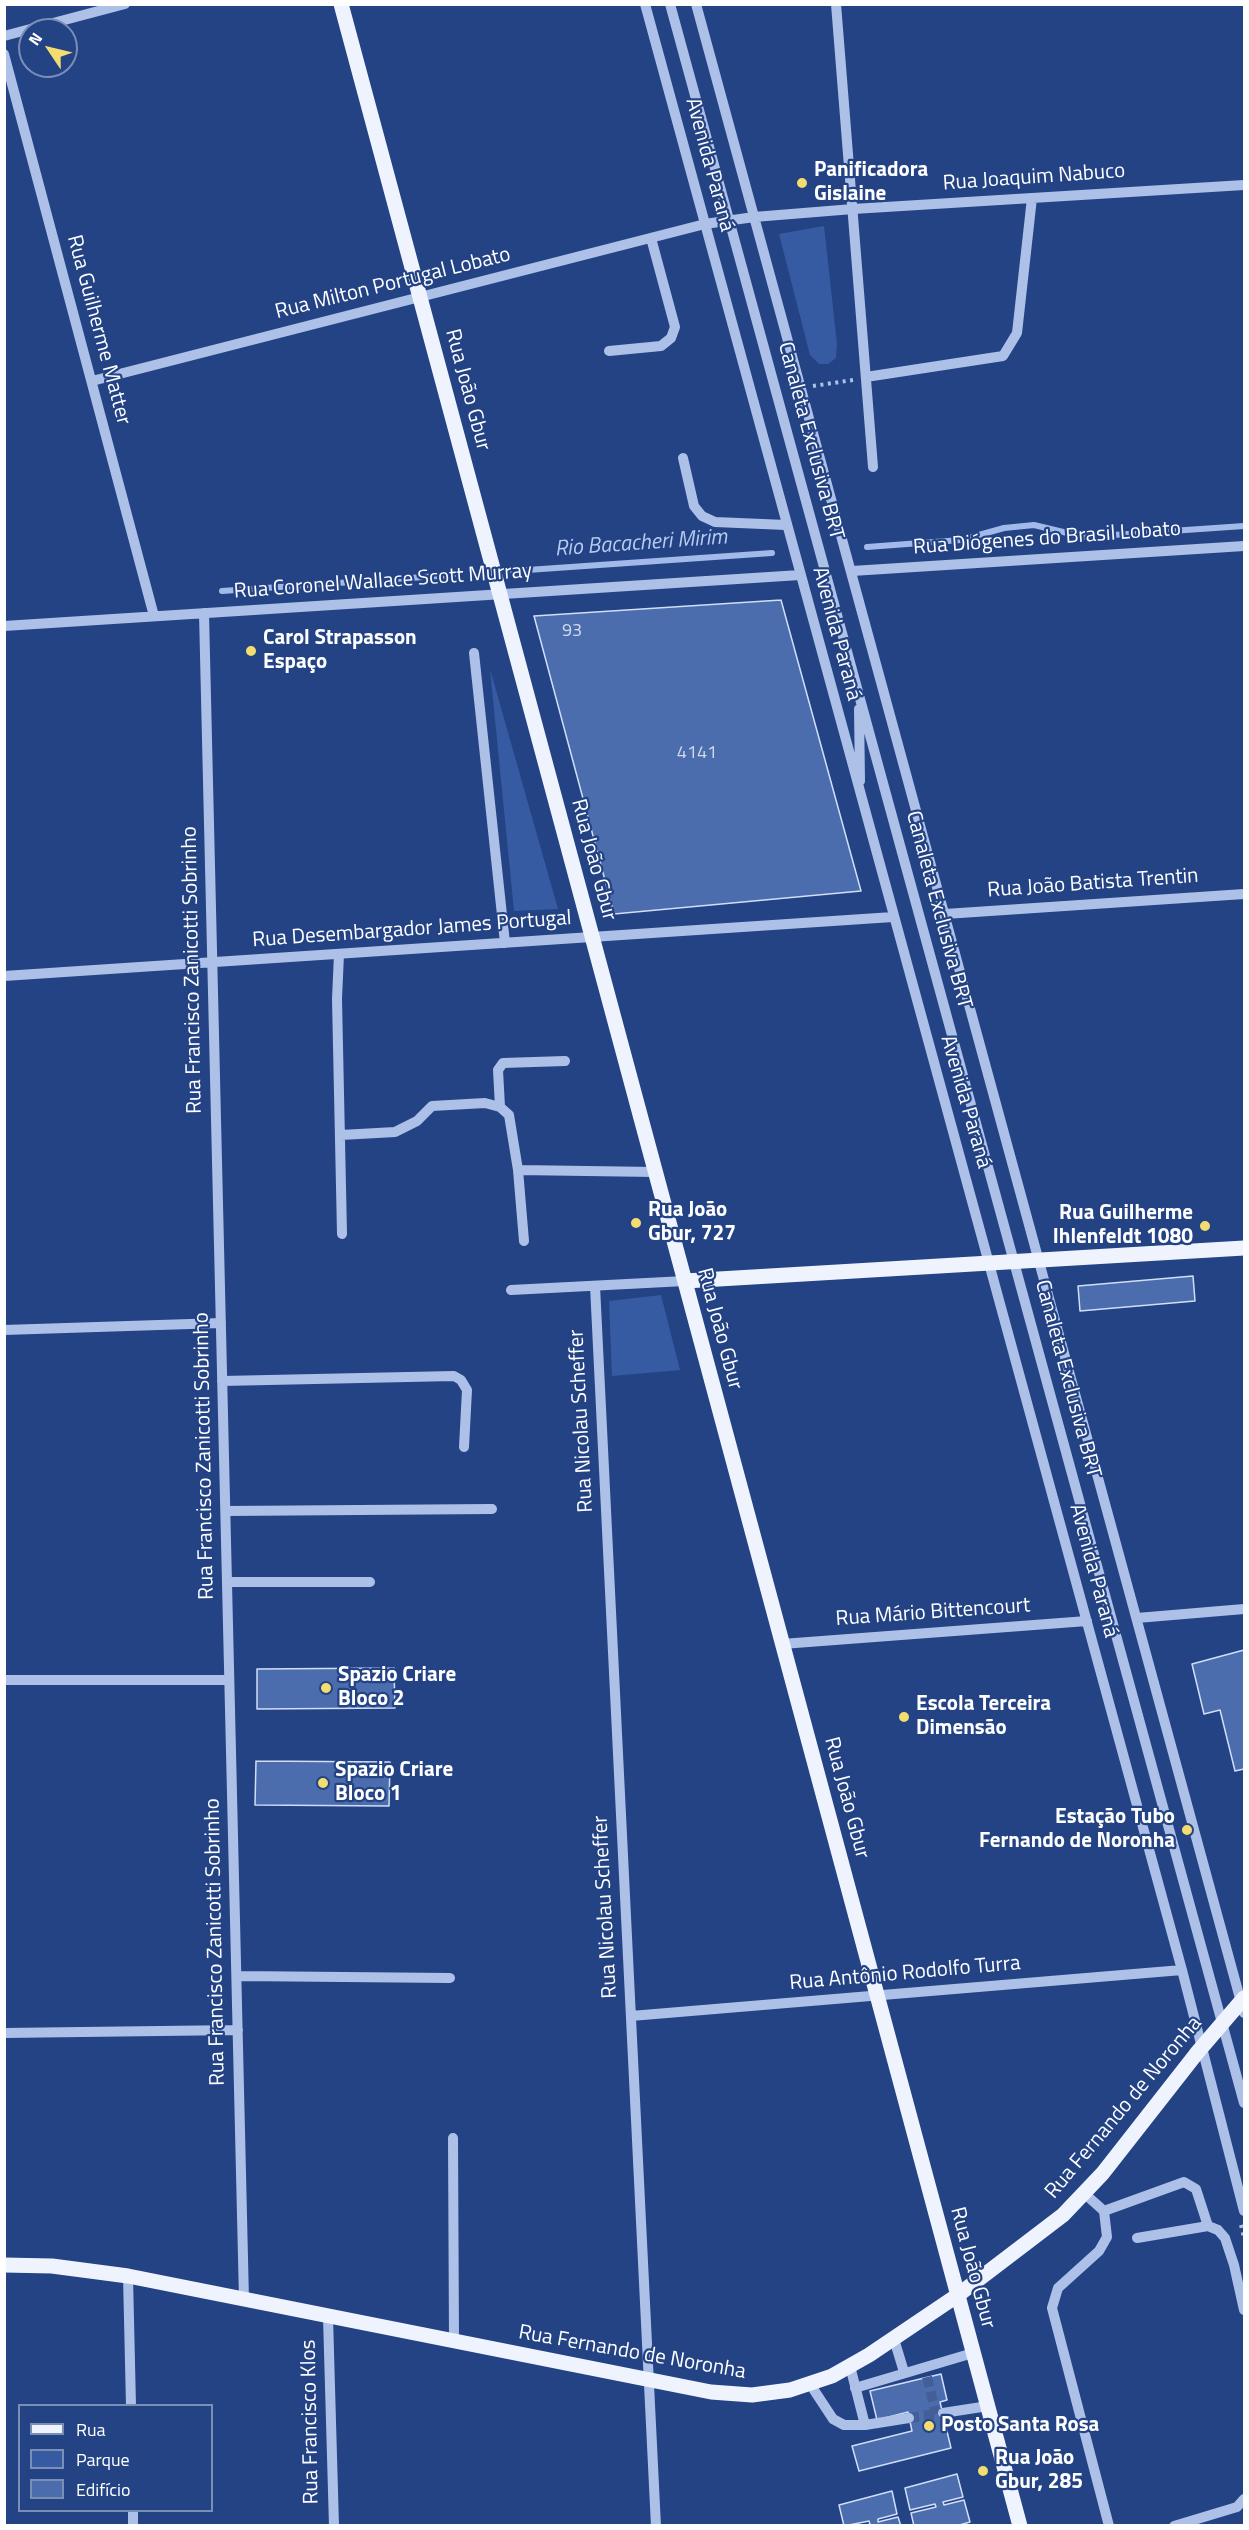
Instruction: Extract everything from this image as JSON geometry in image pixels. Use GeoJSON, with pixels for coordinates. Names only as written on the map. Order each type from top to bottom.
{"type":"FeatureCollection","features":[{"type":"Feature","properties":{"kind":"main road","name":"Rua João Gbur"},"geometry":{"type":"LineString","coordinates":[[341,4],[1020,2526]]}},
{"type":"Feature","properties":{"kind":"main road"},"geometry":{"type":"LineString","coordinates":[[685,1281],[1245,1248]]}},
{"type":"Feature","properties":{"kind":"main road","name":"Rua Fernando de Noronha"},"geometry":{"type":"LineString","coordinates":[[4,2265],[52,2266],[128,2276],[649,2380],[731,2395],[771,2394],[810,2384],[850,2366],[958,2295],[1040,2235],[1085,2194],[1202,2048],[1224,2022],[1244,2004]]}},
{"type":"Feature","properties":{"kind":"street"},"geometry":{"type":"LineString","coordinates":[[4,36],[125,4]]}},
{"type":"Feature","properties":{"kind":"street","name":"Avenida Paraná"},"geometry":{"type":"LineString","coordinates":[[645,4],[1182,1970],[1245,2211]]}},
{"type":"Feature","properties":{"kind":"street","name":"Canaleta Exclusiva BRT"},"geometry":{"type":"LineString","coordinates":[[670,4],[1245,2103]]}},
{"type":"Feature","properties":{"kind":"street","name":"Avenida Paraná"},"geometry":{"type":"LineString","coordinates":[[696,4],[1244,2004]]}},
{"type":"Feature","properties":{"kind":"street"},"geometry":{"type":"LineString","coordinates":[[836,4],[873,467]]}},
{"type":"Feature","properties":{"kind":"street","name":"Rua Guilherme Matter"},"geometry":{"type":"LineString","coordinates":[[4,54],[154,616]]}},
{"type":"Feature","properties":{"kind":"street","name":"Rua Joaquim Nabuco"},"geometry":{"type":"LineString","coordinates":[[729,221],[853,209],[1245,185]]}},
{"type":"Feature","properties":{"kind":"street"},"geometry":{"type":"LineString","coordinates":[[866,377],[1003,356],[1017,333],[1032,198]]}},
{"type":"Feature","properties":{"kind":"street","name":"Rua Milton Portugal Lobato"},"geometry":{"type":"LineString","coordinates":[[92,381],[705,224],[729,221]]}},
{"type":"Feature","properties":{"kind":"street"},"geometry":{"type":"LineString","coordinates":[[609,351],[662,345],[671,338],[675,327],[651,238]]}},
{"type":"Feature","properties":{"kind":"street"},"geometry":{"type":"LineString","coordinates":[[683,458],[694,506],[702,516],[715,522],[786,525]]}},
{"type":"Feature","properties":{"kind":"street","name":"Rua Diógenes do Brasil Lobato"},"geometry":{"type":"LineString","coordinates":[[852,571],[1245,546]]}},
{"type":"Feature","properties":{"kind":"street","name":"Rua Coronel Wallace Scott Murray"},"geometry":{"type":"LineString","coordinates":[[4,626],[800,575]]}},
{"type":"Feature","properties":{"kind":"street","name":"Rua Francisco Zanicotti Sobrinho"},"geometry":{"type":"LineString","coordinates":[[204,613],[244,2299]]}},
{"type":"Feature","properties":{"kind":"street"},"geometry":{"type":"LineString","coordinates":[[474,653],[505,943]]}},
{"type":"Feature","properties":{"kind":"street"},"geometry":{"type":"LineString","coordinates":[[859,694],[860,797]]}},
{"type":"Feature","properties":{"kind":"street","name":"Rua João Batista Trentin"},"geometry":{"type":"LineString","coordinates":[[945,914],[1245,894]]}},
{"type":"Feature","properties":{"kind":"street","name":"Rua Desembargador James Portugal"},"geometry":{"type":"LineString","coordinates":[[4,976],[893,917]]}},
{"type":"Feature","properties":{"kind":"street"},"geometry":{"type":"LineString","coordinates":[[339,954],[337,999],[342,1234]]}},
{"type":"Feature","properties":{"kind":"street"},"geometry":{"type":"LineString","coordinates":[[500,1107],[498,1070],[503,1063],[565,1061]]}},
{"type":"Feature","properties":{"kind":"street"},"geometry":{"type":"LineString","coordinates":[[341,1135],[395,1132],[417,1121],[432,1106],[485,1103],[500,1107],[509,1115],[518,1170],[524,1241]]}},
{"type":"Feature","properties":{"kind":"street"},"geometry":{"type":"LineString","coordinates":[[518,1170],[655,1172]]}},
{"type":"Feature","properties":{"kind":"street"},"geometry":{"type":"LineString","coordinates":[[511,1290],[685,1281]]}},
{"type":"Feature","properties":{"kind":"street","name":"Rua Nicolau Scheffer"},"geometry":{"type":"LineString","coordinates":[[595,1286],[656,2526]]}},
{"type":"Feature","properties":{"kind":"street"},"geometry":{"type":"LineString","coordinates":[[4,1330],[221,1323]]}},
{"type":"Feature","properties":{"kind":"street"},"geometry":{"type":"LineString","coordinates":[[222,1381],[454,1376],[461,1380],[468,1390],[465,1447]]}},
{"type":"Feature","properties":{"kind":"street"},"geometry":{"type":"LineString","coordinates":[[226,1511],[492,1509]]}},
{"type":"Feature","properties":{"kind":"street"},"geometry":{"type":"LineString","coordinates":[[227,1582],[370,1581]]}},
{"type":"Feature","properties":{"kind":"street"},"geometry":{"type":"LineString","coordinates":[[1137,1618],[1245,1609]]}},
{"type":"Feature","properties":{"kind":"street","name":"Rua Mário Bittencourt"},"geometry":{"type":"LineString","coordinates":[[782,1644],[1087,1621]]}},
{"type":"Feature","properties":{"kind":"street"},"geometry":{"type":"LineString","coordinates":[[4,1680],[230,1680]]}},
{"type":"Feature","properties":{"kind":"street","name":"Rua Antônio Rodolfo Turra"},"geometry":{"type":"LineString","coordinates":[[631,2016],[1182,1970]]}},
{"type":"Feature","properties":{"kind":"street"},"geometry":{"type":"LineString","coordinates":[[237,1976],[450,1978]]}},
{"type":"Feature","properties":{"kind":"street"},"geometry":{"type":"LineString","coordinates":[[4,2033],[238,2030]]}},
{"type":"Feature","properties":{"kind":"street"},"geometry":{"type":"LineString","coordinates":[[453,2138],[453,2341]]}},
{"type":"Feature","properties":{"kind":"street"},"geometry":{"type":"LineString","coordinates":[[1104,2211],[1184,2182],[1196,2189],[1208,2226]]}},
{"type":"Feature","properties":{"kind":"street"},"geometry":{"type":"LineString","coordinates":[[1085,2194],[1104,2211],[1107,2237],[1099,2251],[1058,2288],[1052,2308],[1109,2526]]}},
{"type":"Feature","properties":{"kind":"street"},"geometry":{"type":"LineString","coordinates":[[1137,2238],[1208,2226],[1218,2230],[1225,2238],[1245,2310]]}},
{"type":"Feature","properties":{"kind":"street"},"geometry":{"type":"LineString","coordinates":[[128,2276],[131,2404]]}},
{"type":"Feature","properties":{"kind":"street","name":"Rua Francisco Klos"},"geometry":{"type":"LineString","coordinates":[[328,2317],[334,2526]]}},
{"type":"Feature","properties":{"kind":"street"},"geometry":{"type":"LineString","coordinates":[[894,2339],[904,2372]]}},
{"type":"Feature","properties":{"kind":"street"},"geometry":{"type":"LineString","coordinates":[[855,2388],[904,2372],[925,2372],[974,2353]]}},
{"type":"Feature","properties":{"kind":"street"},"geometry":{"type":"LineString","coordinates":[[850,2366],[865,2425]]}},
{"type":"Feature","properties":{"kind":"street"},"geometry":{"type":"LineString","coordinates":[[810,2384],[833,2419],[844,2425],[865,2425],[909,2418]]}},
{"type":"Feature","properties":{"kind":"street"},"geometry":{"type":"LineString","coordinates":[[943,2413],[988,2406]]}},
{"type":"Feature","properties":{"kind":"street"},"geometry":{"type":"LineString","coordinates":[[1174,2526],[1237,2507],[1245,2499]]}},
{"type":"Feature","properties":{"kind":"path"},"geometry":{"type":"LineString","coordinates":[[801,388],[866,377]]}},
{"type":"Feature","properties":{"kind":"green space"},"geometry":{"type":"Polygon","coordinates":[[[824,226],[837,344],[836,358],[828,364],[819,364],[810,355],[779,234],[824,226]]]}},
{"type":"Feature","properties":{"kind":"green space"},"geometry":{"type":"Polygon","coordinates":[[[490,669],[558,909],[514,911],[490,669]]]}},
{"type":"Feature","properties":{"kind":"green space"},"geometry":{"type":"Polygon","coordinates":[[[661,1295],[680,1370],[612,1376],[609,1301],[661,1295]]]}},
{"type":"Feature","properties":{"kind":"building"},"geometry":{"type":"Polygon","coordinates":[[[781,600],[861,891],[614,914],[534,616],[781,600]]]}},
{"type":"Feature","properties":{"kind":"building"},"geometry":{"type":"Polygon","coordinates":[[[1193,1276],[1195,1301],[1080,1311],[1078,1286],[1193,1276]]]}},
{"type":"Feature","properties":{"kind":"building"},"geometry":{"type":"Polygon","coordinates":[[[1244,1650],[1244,1769],[1235,1771],[1220,1710],[1204,1714],[1192,1664],[1244,1650]]]}},
{"type":"Feature","properties":{"kind":"building","name":"Spazio Criare Bloco 2"},"geometry":{"type":"Polygon","coordinates":[[[394,1668],[395,1708],[257,1709],[257,1669],[394,1668]]]}},
{"type":"Feature","properties":{"kind":"building","name":"Spazio Criare Bloco 1"},"geometry":{"type":"Polygon","coordinates":[[[256,1761],[390,1762],[389,1806],[255,1805],[256,1761]]]}},
{"type":"Feature","properties":{"kind":"building","name":"Posto Santa Rosa"},"geometry":{"type":"Polygon","coordinates":[[[941,2374],[947,2400],[940,2402],[951,2448],[859,2471],[852,2446],[912,2431],[908,2412],[877,2420],[870,2391],[941,2374]]]}},
{"type":"Feature","properties":{"kind":"building"},"geometry":{"type":"Polygon","coordinates":[[[957,2474],[963,2497],[943,2502],[944,2505],[964,2500],[970,2522],[956,2526],[914,2526],[911,2513],[936,2507],[935,2504],[910,2510],[905,2488],[957,2474]]]}},
{"type":"Feature","properties":{"kind":"building"},"geometry":{"type":"Polygon","coordinates":[[[892,2491],[897,2514],[878,2519],[878,2522],[898,2517],[901,2526],[865,2526],[870,2524],[869,2521],[844,2526],[839,2505],[892,2491]]]}},
{"type":"Feature","properties":{"kind":"waterway","name":"Rio Bacacheri Mirim"},"geometry":{"type":"LineString","coordinates":[[867,547],[961,540],[1004,528],[1034,525],[1084,537],[1244,526]]}},
{"type":"Feature","properties":{"kind":"waterway","name":"Rio Bacacheri Mirim"},"geometry":{"type":"LineString","coordinates":[[513,571],[772,553]]}},
{"type":"Feature","properties":{"kind":"waterway","name":"Rio Bacacheri Mirim"},"geometry":{"type":"LineString","coordinates":[[222,591],[453,575]]}},
{"type":"Feature","properties":{"kind":"tunnel"},"geometry":{"type":"LineString","coordinates":[[927,2377],[936,2414]]}},
{"type":"Feature","properties":{"kind":"tunnel"},"geometry":{"type":"LineString","coordinates":[[909,2418],[942,2413]]}},
{"type":"Feature","properties":{"kind":"place","name":"Panificadora Gislaine"},"geometry":{"type":"Point","coordinates":[802,183]}},
{"type":"Feature","properties":{"kind":"place","name":"Carol Strapasson Espaço"},"geometry":{"type":"Point","coordinates":[251,651]}},
{"type":"Feature","properties":{"kind":"place","name":"Rua João Gbur, 727"},"geometry":{"type":"Point","coordinates":[636,1223]}},
{"type":"Feature","properties":{"kind":"place","name":"Rua Guilherme Ihlenfeldt 1080"},"geometry":{"type":"Point","coordinates":[1205,1226]}},
{"type":"Feature","properties":{"kind":"place","name":"Spazio Criare Bloco 2"},"geometry":{"type":"Point","coordinates":[326,1688]}},
{"type":"Feature","properties":{"kind":"place","name":"Escola Terceira Dimensão"},"geometry":{"type":"Point","coordinates":[904,1717]}},
{"type":"Feature","properties":{"kind":"place","name":"Spazio Criare Bloco 1"},"geometry":{"type":"Point","coordinates":[323,1783]}},
{"type":"Feature","properties":{"kind":"place","name":"Estação Tubo Fernando de Noronha"},"geometry":{"type":"Point","coordinates":[1187,1830]}},
{"type":"Feature","properties":{"kind":"place","name":"Posto Santa Rosa"},"geometry":{"type":"Point","coordinates":[929,2426]}},
{"type":"Feature","properties":{"kind":"place","name":"Rua João Gbur, 285"},"geometry":{"type":"Point","coordinates":[983,2471]}}]}
